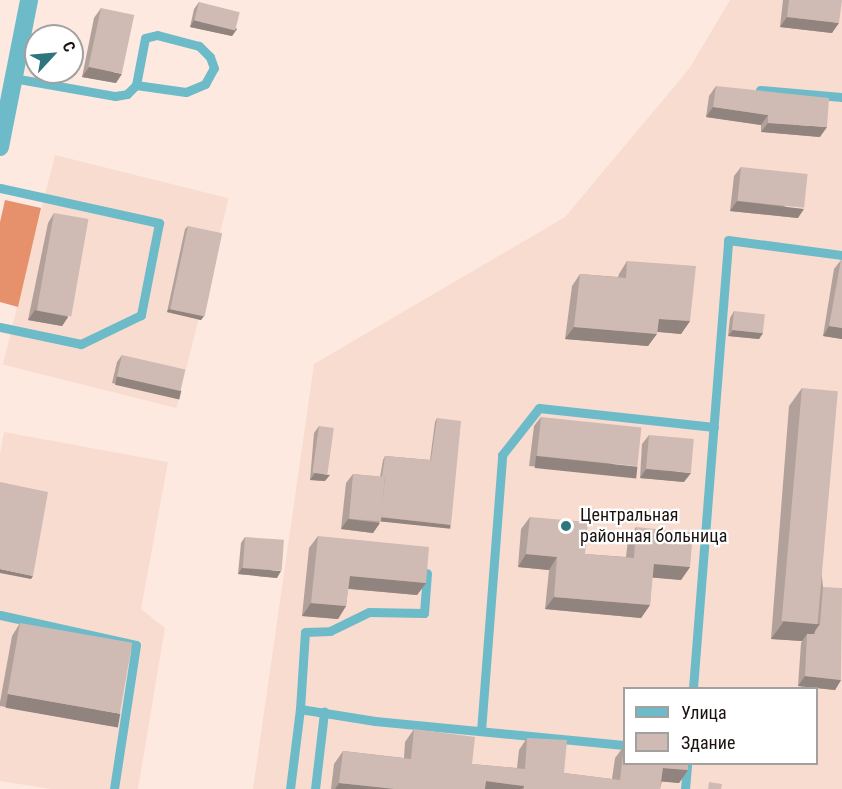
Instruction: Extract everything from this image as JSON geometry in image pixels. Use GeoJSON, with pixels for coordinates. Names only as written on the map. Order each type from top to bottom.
{"type":"FeatureCollection","features":[{"type":"Feature","properties":{"kind":"street"},"geometry":{"type":"LineString","coordinates":[[1,138],[26,1]]}},
{"type":"Feature","properties":{"kind":"lane"},"geometry":{"type":"LineString","coordinates":[[13,78],[115,96],[127,94],[136,85],[145,38],[157,35],[199,46],[210,57],[214,68],[205,84],[186,92],[136,85]]}},
{"type":"Feature","properties":{"kind":"lane"},"geometry":{"type":"LineString","coordinates":[[760,90],[842,97]]}},
{"type":"Feature","properties":{"kind":"lane"},"geometry":{"type":"LineString","coordinates":[[0,188],[159,223],[141,315],[81,344],[0,327]]}},
{"type":"Feature","properties":{"kind":"lane"},"geometry":{"type":"LineString","coordinates":[[693,687],[728,240],[842,255]]}},
{"type":"Feature","properties":{"kind":"lane"},"geometry":{"type":"LineString","coordinates":[[481,731],[502,455],[539,408],[714,426]]}},
{"type":"Feature","properties":{"kind":"lane"},"geometry":{"type":"LineString","coordinates":[[290,789],[300,709],[305,632],[330,631],[369,612],[424,613],[428,560]]}},
{"type":"Feature","properties":{"kind":"lane"},"geometry":{"type":"LineString","coordinates":[[0,615],[136,645],[114,789]]}},
{"type":"Feature","properties":{"kind":"lane"},"geometry":{"type":"LineString","coordinates":[[300,709],[481,731],[623,745]]}},
{"type":"Feature","properties":{"kind":"lane"},"geometry":{"type":"LineString","coordinates":[[315,789],[324,712]]}},
{"type":"Feature","properties":{"kind":"lane"},"geometry":{"type":"LineString","coordinates":[[685,789],[687,765]]}},
{"type":"Feature","properties":{"kind":"shaded area","name":"Центральная районная больница"},"geometry":{"type":"Polygon","coordinates":[[[730,0],[842,0],[842,789],[253,789],[314,364],[565,217],[689,69],[730,0]]]}},
{"type":"Feature","properties":{"kind":"shaded area"},"geometry":{"type":"Polygon","coordinates":[[[55,155],[229,198],[176,408],[3,365],[55,155]]]}},
{"type":"Feature","properties":{"kind":"shaded area"},"geometry":{"type":"Polygon","coordinates":[[[5,200],[41,208],[18,307],[0,302],[0,222],[5,200]]]}},
{"type":"Feature","properties":{"kind":"shaded area"},"geometry":{"type":"Polygon","coordinates":[[[4,432],[168,462],[141,609],[165,628],[138,789],[51,789],[0,781],[0,454],[4,432]]]}},
{"type":"Feature","properties":{"kind":"building"},"geometry":{"type":"Polygon","coordinates":[[[789,0],[842,0],[839,23],[787,17],[789,0]]]}},
{"type":"Feature","properties":{"kind":"building"},"geometry":{"type":"Polygon","coordinates":[[[199,2],[240,12],[235,31],[194,20],[199,2]]]}},
{"type":"Feature","properties":{"kind":"building"},"geometry":{"type":"Polygon","coordinates":[[[101,8],[134,15],[122,74],[89,67],[101,8]]]}},
{"type":"Feature","properties":{"kind":"building"},"geometry":{"type":"Polygon","coordinates":[[[716,86],[829,98],[827,127],[768,123],[768,115],[713,107],[716,86]]]}},
{"type":"Feature","properties":{"kind":"building"},"geometry":{"type":"Polygon","coordinates":[[[741,167],[808,174],[804,208],[737,201],[741,167]]]}},
{"type":"Feature","properties":{"kind":"building"},"geometry":{"type":"Polygon","coordinates":[[[54,213],[88,219],[71,317],[37,310],[54,213]]]}},
{"type":"Feature","properties":{"kind":"building"},"geometry":{"type":"Polygon","coordinates":[[[188,226],[222,233],[205,316],[170,309],[188,226]]]}},
{"type":"Feature","properties":{"kind":"building"},"geometry":{"type":"Polygon","coordinates":[[[842,260],[842,328],[829,326],[842,260]]]}},
{"type":"Feature","properties":{"kind":"building"},"geometry":{"type":"Polygon","coordinates":[[[627,261],[696,266],[690,321],[659,319],[657,334],[574,327],[580,274],[626,278],[627,261]]]}},
{"type":"Feature","properties":{"kind":"building"},"geometry":{"type":"Polygon","coordinates":[[[734,311],[765,314],[763,333],[732,330],[734,311]]]}},
{"type":"Feature","properties":{"kind":"building"},"geometry":{"type":"Polygon","coordinates":[[[122,355],[185,370],[180,391],[117,376],[122,355]]]}},
{"type":"Feature","properties":{"kind":"building"},"geometry":{"type":"Polygon","coordinates":[[[802,388],[838,391],[817,624],[782,621],[802,388]]]}},
{"type":"Feature","properties":{"kind":"building"},"geometry":{"type":"Polygon","coordinates":[[[541,417],[641,428],[637,466],[537,456],[541,417]]]}},
{"type":"Feature","properties":{"kind":"building"},"geometry":{"type":"Polygon","coordinates":[[[437,418],[461,421],[451,525],[381,517],[385,456],[431,460],[437,418]]]}},
{"type":"Feature","properties":{"kind":"building"},"geometry":{"type":"Polygon","coordinates":[[[319,426],[334,428],[327,475],[312,473],[319,426]]]}},
{"type":"Feature","properties":{"kind":"building"},"geometry":{"type":"Polygon","coordinates":[[[649,435],[694,439],[691,473],[646,469],[649,435]]]}},
{"type":"Feature","properties":{"kind":"building"},"geometry":{"type":"Polygon","coordinates":[[[353,474],[385,477],[381,522],[349,519],[353,474]]]}},
{"type":"Feature","properties":{"kind":"building"},"geometry":{"type":"Polygon","coordinates":[[[0,482],[48,492],[33,576],[0,569],[0,482]]]}},
{"type":"Feature","properties":{"kind":"building"},"geometry":{"type":"Polygon","coordinates":[[[530,517],[588,522],[585,554],[634,558],[636,527],[693,533],[690,567],[654,564],[650,605],[554,597],[557,557],[526,554],[530,517]]]}},
{"type":"Feature","properties":{"kind":"building"},"geometry":{"type":"Polygon","coordinates":[[[318,536],[429,547],[426,583],[350,576],[346,606],[311,603],[318,536]]]}},
{"type":"Feature","properties":{"kind":"building"},"geometry":{"type":"Polygon","coordinates":[[[245,537],[284,540],[282,571],[243,568],[245,537]]]}},
{"type":"Feature","properties":{"kind":"building"},"geometry":{"type":"Polygon","coordinates":[[[823,587],[842,588],[841,680],[805,676],[807,634],[815,634],[820,624],[823,587]]]}},
{"type":"Feature","properties":{"kind":"building"},"geometry":{"type":"Polygon","coordinates":[[[20,623],[132,643],[120,714],[7,694],[20,623]]]}},
{"type":"Feature","properties":{"kind":"building"},"geometry":{"type":"Polygon","coordinates":[[[414,729],[475,737],[472,764],[525,769],[527,738],[567,740],[564,773],[620,780],[623,754],[623,765],[688,765],[688,770],[663,768],[660,789],[524,789],[524,786],[486,781],[485,789],[395,789],[339,783],[343,751],[411,759],[414,729]]]}},
{"type":"Feature","properties":{"kind":"building"},"geometry":{"type":"Polygon","coordinates":[[[709,782],[722,784],[721,789],[708,789],[709,782]]]}},
{"type":"Feature","properties":{"kind":"place","name":"Центральная районная больница"},"geometry":{"type":"Point","coordinates":[566,526]}}]}
